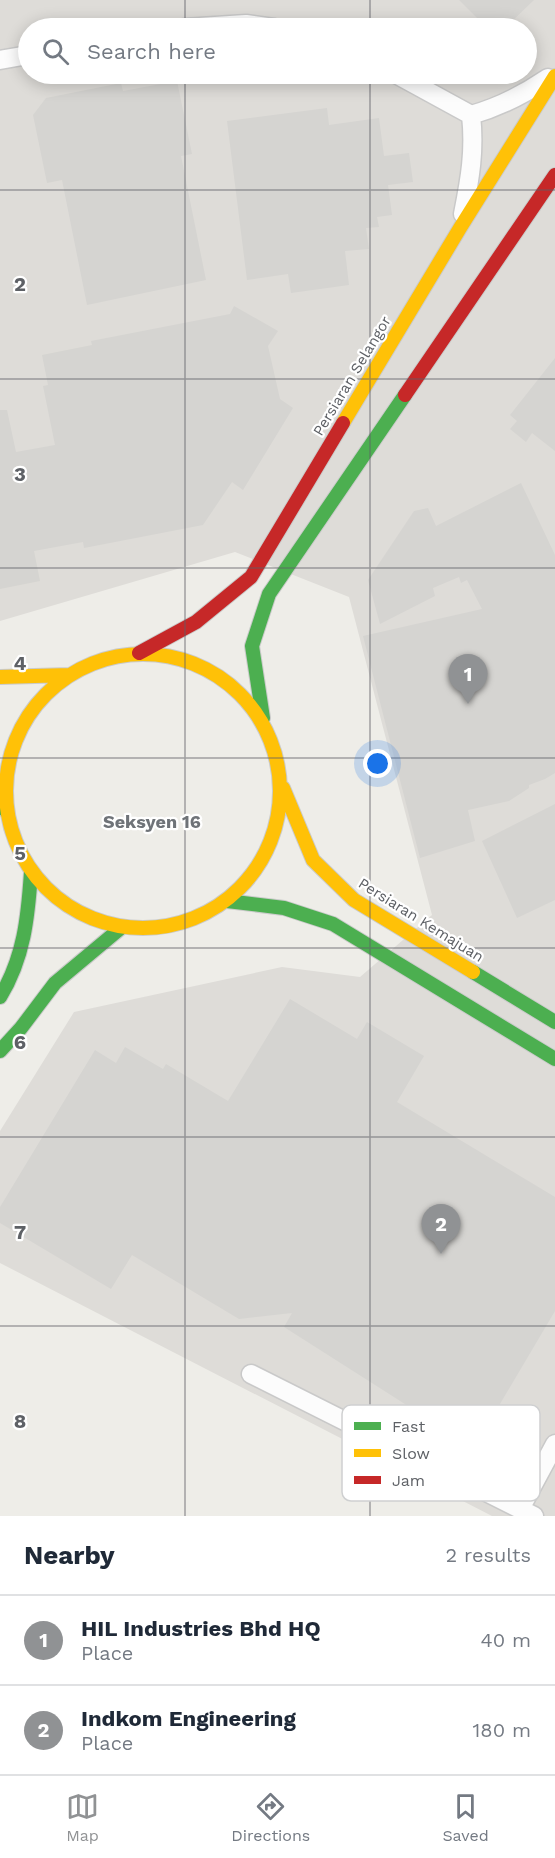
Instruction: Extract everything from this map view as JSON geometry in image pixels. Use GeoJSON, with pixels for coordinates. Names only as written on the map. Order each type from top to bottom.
{"type":"FeatureCollection","features":[{"type":"Feature","properties":{"kind":"main road","name":"Persiaran Selangor"},"geometry":{"type":"LineString","coordinates":[[139,653],[196,622],[251,577],[460,228],[555,75]]}},
{"type":"Feature","properties":{"kind":"main road"},"geometry":{"type":"LineString","coordinates":[[264,722],[241,693],[211,670],[176,657],[139,653],[102,660],[69,675],[39,701],[18,734],[6,771],[3,806],[15,843],[31,872],[56,898],[87,917],[122,927],[159,928],[195,919],[227,901],[257,869],[276,830],[282,786],[277,753],[264,722],[252,646],[269,594],[555,175]]}},
{"type":"Feature","properties":{"kind":"main road"},"geometry":{"type":"LineString","coordinates":[[0,677],[69,675]]}},
{"type":"Feature","properties":{"kind":"main road","name":"Persiaran Kemajuan"},"geometry":{"type":"LineString","coordinates":[[282,786],[313,860],[354,900],[555,1022]]}},
{"type":"Feature","properties":{"kind":"main road"},"geometry":{"type":"LineString","coordinates":[[0,997],[11,981],[26,941],[31,872]]}},
{"type":"Feature","properties":{"kind":"main road"},"geometry":{"type":"LineString","coordinates":[[227,901],[284,909],[333,924],[555,1059]]}},
{"type":"Feature","properties":{"kind":"main road"},"geometry":{"type":"LineString","coordinates":[[0,1051],[21,1028],[55,983],[122,927]]}},
{"type":"Feature","properties":{"kind":"street"},"geometry":{"type":"LineString","coordinates":[[0,60],[18,57]]}},
{"type":"Feature","properties":{"kind":"street"},"geometry":{"type":"LineString","coordinates":[[414,84],[471,115],[497,108],[516,99],[555,75]]}},
{"type":"Feature","properties":{"kind":"street"},"geometry":{"type":"LineString","coordinates":[[460,228],[471,173],[474,141],[471,115]]}},
{"type":"Feature","properties":{"kind":"street"},"geometry":{"type":"LineString","coordinates":[[251,1374],[342,1420]]}},
{"type":"Feature","properties":{"kind":"street"},"geometry":{"type":"LineString","coordinates":[[540,1481],[555,1444]]}},
{"type":"Feature","properties":{"kind":"street"},"geometry":{"type":"LineString","coordinates":[[503,1501],[527,1513]]}},
{"type":"Feature","properties":{"kind":"shaded area"},"geometry":{"type":"Polygon","coordinates":[[[0,0],[555,0],[555,1516],[492,1516],[463,1501],[540,1501],[540,1405],[342,1405],[342,1439],[0,1263],[0,1131],[74,1012],[282,967],[360,977],[432,915],[349,597],[235,552],[0,621],[0,0]]]}},
{"type":"Feature","properties":{"kind":"building"},"geometry":{"type":"Polygon","coordinates":[[[459,0],[534,0],[515,18],[477,18],[459,0]]]}},
{"type":"Feature","properties":{"kind":"building"},"geometry":{"type":"Polygon","coordinates":[[[116,84],[121,84],[123,91],[161,84],[178,84],[192,154],[181,156],[206,280],[87,305],[62,180],[47,183],[33,115],[46,98],[116,84]]]}},
{"type":"Feature","properties":{"kind":"building"},"geometry":{"type":"Polygon","coordinates":[[[327,108],[329,125],[379,118],[384,156],[409,153],[413,182],[388,185],[392,215],[377,217],[379,227],[366,228],[369,249],[345,251],[349,285],[291,293],[288,274],[247,280],[227,121],[327,108]]]}},
{"type":"Feature","properties":{"kind":"building"},"geometry":{"type":"Polygon","coordinates":[[[234,306],[278,331],[268,346],[280,399],[293,408],[243,490],[232,482],[203,525],[84,548],[83,542],[34,551],[40,581],[0,589],[0,410],[7,410],[16,452],[55,445],[43,386],[48,385],[42,355],[92,345],[91,341],[230,314],[234,306]]]}},
{"type":"Feature","properties":{"kind":"building"},"geometry":{"type":"Polygon","coordinates":[[[555,358],[555,451],[532,433],[526,442],[510,429],[517,421],[510,415],[555,358]]]}},
{"type":"Feature","properties":{"kind":"building"},"geometry":{"type":"Polygon","coordinates":[[[521,483],[555,555],[555,773],[529,785],[529,788],[509,801],[468,810],[475,841],[420,858],[363,636],[482,609],[467,580],[461,583],[459,577],[433,588],[435,596],[380,624],[368,580],[414,511],[428,508],[436,526],[521,483]]]}},
{"type":"Feature","properties":{"kind":"building"},"geometry":{"type":"Polygon","coordinates":[[[555,804],[555,900],[517,918],[482,841],[555,804]]]}},
{"type":"Feature","properties":{"kind":"building"},"geometry":{"type":"Polygon","coordinates":[[[290,999],[357,1039],[367,1022],[424,1056],[397,1102],[555,1197],[555,1311],[499,1405],[406,1405],[284,1327],[292,1313],[239,1319],[132,1255],[111,1289],[0,1223],[0,1207],[95,1050],[116,1063],[125,1047],[163,1069],[166,1064],[228,1101],[290,999]]]}},
{"type":"Feature","properties":{"kind":"traffic: fast"},"geometry":{"type":"LineString","coordinates":[[263,718],[252,646],[269,594],[405,395]]}},
{"type":"Feature","properties":{"kind":"traffic: fast"},"geometry":{"type":"LineString","coordinates":[[0,801],[6,811]]}},
{"type":"Feature","properties":{"kind":"traffic: fast"},"geometry":{"type":"LineString","coordinates":[[0,997],[20,952],[31,872]]}},
{"type":"Feature","properties":{"kind":"traffic: fast"},"geometry":{"type":"LineString","coordinates":[[227,901],[284,908],[333,924],[555,1059]]}},
{"type":"Feature","properties":{"kind":"traffic: fast"},"geometry":{"type":"LineString","coordinates":[[0,1051],[21,1028],[55,983],[122,927]]}},
{"type":"Feature","properties":{"kind":"traffic: fast"},"geometry":{"type":"LineString","coordinates":[[473,972],[555,1022]]}},
{"type":"Feature","properties":{"kind":"traffic: slow"},"geometry":{"type":"LineString","coordinates":[[343,423],[460,228],[555,76]]}},
{"type":"Feature","properties":{"kind":"traffic: slow"},"geometry":{"type":"LineString","coordinates":[[156,654],[196,664],[219,677],[240,694],[257,715],[270,738],[278,764],[280,791],[278,818],[270,844],[257,867],[240,888],[219,905],[196,918],[170,926],[130,928],[90,918],[78,912],[56,897],[37,878],[16,844],[8,818],[6,778],[16,738],[22,726],[37,704],[56,685],[90,664],[116,656],[156,654]]}},
{"type":"Feature","properties":{"kind":"traffic: slow"},"geometry":{"type":"LineString","coordinates":[[0,677],[69,675]]}},
{"type":"Feature","properties":{"kind":"traffic: slow"},"geometry":{"type":"LineString","coordinates":[[283,788],[313,860],[354,900],[473,972]]}},
{"type":"Feature","properties":{"kind":"traffic: jam"},"geometry":{"type":"LineString","coordinates":[[405,395],[555,175]]}},
{"type":"Feature","properties":{"kind":"traffic: jam"},"geometry":{"type":"LineString","coordinates":[[139,653],[196,622],[251,577],[343,423]]}},
{"type":"Feature","properties":{"kind":"place","name":"HIL Industries Bhd HQ"},"geometry":{"type":"Point","coordinates":[468,704]}},
{"type":"Feature","properties":{"kind":"place","name":"Indkom Engineering"},"geometry":{"type":"Point","coordinates":[441,1254]}},
{"type":"Feature","properties":{"kind":"district","name":"Seksyen 16"},"geometry":{"type":"Point","coordinates":[152,821]}}]}
